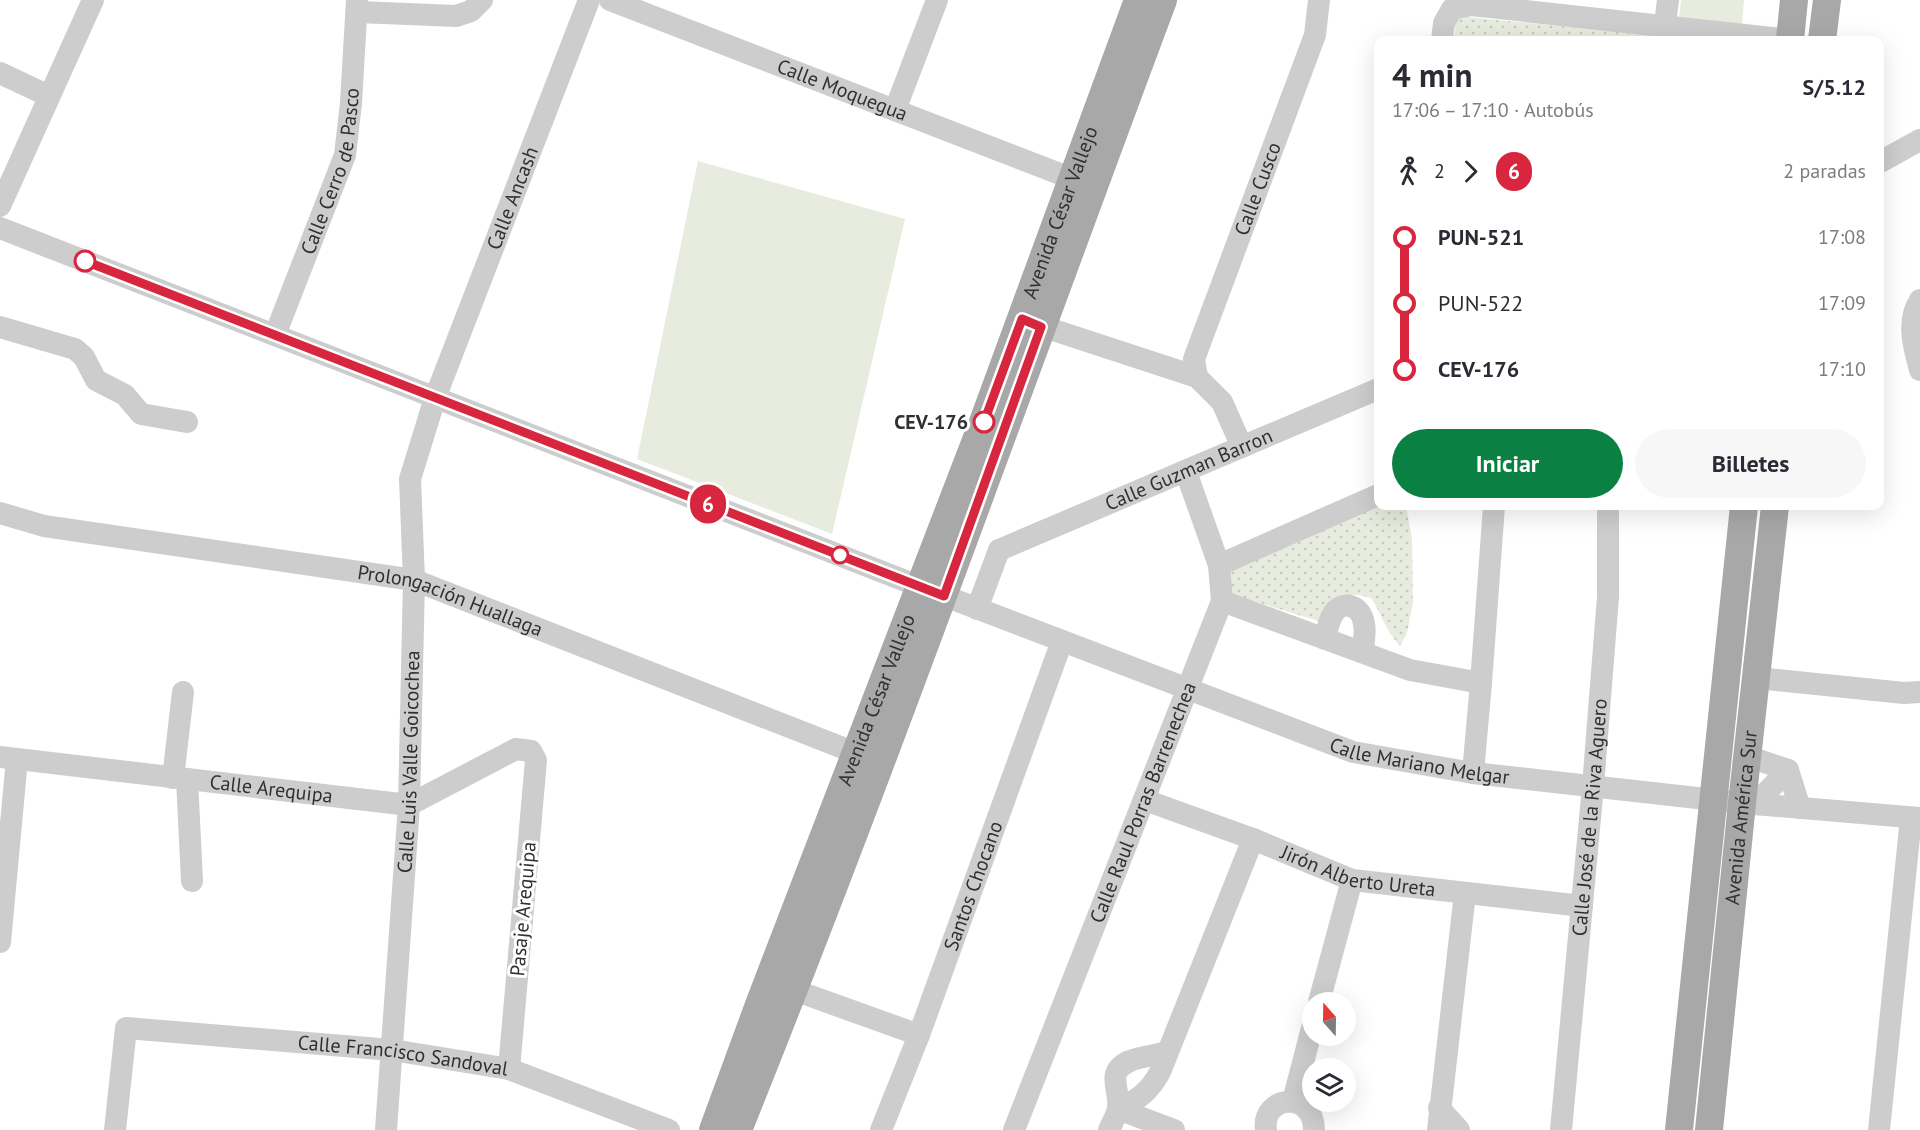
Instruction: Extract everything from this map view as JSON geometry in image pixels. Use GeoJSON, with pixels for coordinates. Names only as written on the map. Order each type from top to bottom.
{"type":"FeatureCollection","features":[{"type":"Feature","properties":{"kind":"main road","name":"Avenida César Vallejo"},"geometry":{"type":"LineString","coordinates":[[713,1130],[760,1002],[868,758],[957,526],[1099,138],[1138,0]]}},
{"type":"Feature","properties":{"kind":"main road","name":"Avenida César Vallejo"},"geometry":{"type":"LineString","coordinates":[[1032,323],[1073,179],[1099,138],[1163,0]]}},
{"type":"Feature","properties":{"kind":"main road"},"geometry":{"type":"LineString","coordinates":[[1790,36],[1794,0]]}},
{"type":"Feature","properties":{"kind":"main road"},"geometry":{"type":"LineString","coordinates":[[1822,36],[1827,0]]}},
{"type":"Feature","properties":{"kind":"main road","name":"Avenida América Sur"},"geometry":{"type":"LineString","coordinates":[[1709,1130],[1737,802],[1744,510]]}},
{"type":"Feature","properties":{"kind":"main road","name":"Avenida América Sur"},"geometry":{"type":"LineString","coordinates":[[1679,1130],[1747,756],[1775,510]]}},
{"type":"Feature","properties":{"kind":"main road","name":"Avenida César Vallejo"},"geometry":{"type":"LineString","coordinates":[[738,1130],[794,990],[868,758]]}},
{"type":"Feature","properties":{"kind":"street"},"geometry":{"type":"LineString","coordinates":[[0,206],[93,0]]}},
{"type":"Feature","properties":{"kind":"street"},"geometry":{"type":"LineString","coordinates":[[357,6],[457,8],[471,11],[482,0]]}},
{"type":"Feature","properties":{"kind":"street","name":"Calle Ancash"},"geometry":{"type":"LineString","coordinates":[[435,398],[589,0]]}},
{"type":"Feature","properties":{"kind":"street","name":"Calle Moquegua"},"geometry":{"type":"LineString","coordinates":[[610,0],[1073,179]]}},
{"type":"Feature","properties":{"kind":"street"},"geometry":{"type":"LineString","coordinates":[[895,110],[937,0]]}},
{"type":"Feature","properties":{"kind":"street","name":"Calle Cusco"},"geometry":{"type":"LineString","coordinates":[[1197,377],[1194,359],[1315,35],[1319,0]]}},
{"type":"Feature","properties":{"kind":"street"},"geometry":{"type":"LineString","coordinates":[[1664,33],[1668,0]]}},
{"type":"Feature","properties":{"kind":"street"},"geometry":{"type":"LineString","coordinates":[[1442,36],[1444,23],[1452,9],[1471,5],[1664,33],[1718,36]]}},
{"type":"Feature","properties":{"kind":"street","name":"Calle Cerro de Pasco"},"geometry":{"type":"LineString","coordinates":[[275,335],[345,155],[351,103],[357,6]]}},
{"type":"Feature","properties":{"kind":"street"},"geometry":{"type":"LineString","coordinates":[[0,73],[49,96]]}},
{"type":"Feature","properties":{"kind":"street"},"geometry":{"type":"LineString","coordinates":[[1884,160],[1920,140]]}},
{"type":"Feature","properties":{"kind":"street","name":"Calle Mariano Melgar"},"geometry":{"type":"LineString","coordinates":[[0,228],[932,592],[1353,752],[1473,773],[1737,802],[1916,818]]}},
{"type":"Feature","properties":{"kind":"street"},"geometry":{"type":"LineString","coordinates":[[1920,300],[1914,310],[1912,339],[1920,370]]}},
{"type":"Feature","properties":{"kind":"street"},"geometry":{"type":"LineString","coordinates":[[1032,323],[1197,377],[1222,402],[1242,447]]}},
{"type":"Feature","properties":{"kind":"street"},"geometry":{"type":"LineString","coordinates":[[0,327],[75,349],[84,357],[96,380],[125,395],[141,414],[187,422]]}},
{"type":"Feature","properties":{"kind":"street","name":"Calle Guzman Barron"},"geometry":{"type":"LineString","coordinates":[[999,550],[1374,391]]}},
{"type":"Feature","properties":{"kind":"street","name":"Calle Luis Valle Goicochea"},"geometry":{"type":"LineString","coordinates":[[386,1130],[409,805],[414,580],[410,479],[435,398]]}},
{"type":"Feature","properties":{"kind":"street","name":"Calle Raul Porras Barrenechea"},"geometry":{"type":"LineString","coordinates":[[1014,1130],[1222,601],[1220,565],[1186,472]]}},
{"type":"Feature","properties":{"kind":"street"},"geometry":{"type":"LineString","coordinates":[[1220,565],[1374,497]]}},
{"type":"Feature","properties":{"kind":"street"},"geometry":{"type":"LineString","coordinates":[[1473,773],[1494,510]]}},
{"type":"Feature","properties":{"kind":"street","name":"Calle José de la Riva Aguero"},"geometry":{"type":"LineString","coordinates":[[1561,1130],[1608,597],[1608,510]]}},
{"type":"Feature","properties":{"kind":"street","name":"Prolongación Huallaga"},"geometry":{"type":"LineString","coordinates":[[0,513],[44,526],[414,580],[868,758]]}},
{"type":"Feature","properties":{"kind":"street"},"geometry":{"type":"LineString","coordinates":[[957,526],[999,550],[977,609]]}},
{"type":"Feature","properties":{"kind":"street"},"geometry":{"type":"LineString","coordinates":[[1222,601],[1410,670],[1481,682]]}},
{"type":"Feature","properties":{"kind":"street"},"geometry":{"type":"LineString","coordinates":[[1325,639],[1336,611],[1350,605],[1356,607],[1365,625],[1362,652]]}},
{"type":"Feature","properties":{"kind":"street","name":"Santos Chocano"},"geometry":{"type":"LineString","coordinates":[[881,1130],[919,1035],[1062,641]]}},
{"type":"Feature","properties":{"kind":"street"},"geometry":{"type":"LineString","coordinates":[[1757,678],[1904,693],[1920,692]]}},
{"type":"Feature","properties":{"kind":"street"},"geometry":{"type":"LineString","coordinates":[[183,692],[180,778],[192,881]]}},
{"type":"Feature","properties":{"kind":"street","name":"Pasaje Arequipa"},"geometry":{"type":"LineString","coordinates":[[409,805],[516,749],[531,751],[536,759],[509,1069]]}},
{"type":"Feature","properties":{"kind":"street"},"geometry":{"type":"LineString","coordinates":[[1747,756],[1788,770]]}},
{"type":"Feature","properties":{"kind":"street"},"geometry":{"type":"LineString","coordinates":[[0,942],[9,758]]}},
{"type":"Feature","properties":{"kind":"street","name":"Calle Arequipa"},"geometry":{"type":"LineString","coordinates":[[9,758],[409,805]]}},
{"type":"Feature","properties":{"kind":"street"},"geometry":{"type":"LineString","coordinates":[[1737,802],[1788,770]]}},
{"type":"Feature","properties":{"kind":"street"},"geometry":{"type":"LineString","coordinates":[[1788,770],[1800,808]]}},
{"type":"Feature","properties":{"kind":"street","name":"Jirón Alberto Ureta"},"geometry":{"type":"LineString","coordinates":[[1145,800],[1253,839],[1352,880],[1582,906]]}},
{"type":"Feature","properties":{"kind":"street"},"geometry":{"type":"LineString","coordinates":[[1879,1130],[1916,818]]}},
{"type":"Feature","properties":{"kind":"street"},"geometry":{"type":"LineString","coordinates":[[1118,1109],[1139,1099],[1160,1072],[1253,839]]}},
{"type":"Feature","properties":{"kind":"street"},"geometry":{"type":"LineString","coordinates":[[1322,992],[1352,880]]}},
{"type":"Feature","properties":{"kind":"street"},"geometry":{"type":"LineString","coordinates":[[1459,1130],[1438,1119],[1465,892]]}},
{"type":"Feature","properties":{"kind":"street"},"geometry":{"type":"LineString","coordinates":[[794,990],[919,1035]]}},
{"type":"Feature","properties":{"kind":"street","name":"Calle Francisco Sandoval"},"geometry":{"type":"LineString","coordinates":[[115,1130],[126,1028],[392,1050],[509,1069],[669,1130]]}},
{"type":"Feature","properties":{"kind":"street"},"geometry":{"type":"LineString","coordinates":[[1293,1101],[1307,1046]]}},
{"type":"Feature","properties":{"kind":"street"},"geometry":{"type":"LineString","coordinates":[[1108,1130],[1118,1109],[1115,1077],[1118,1069],[1127,1062],[1167,1052]]}},
{"type":"Feature","properties":{"kind":"street"},"geometry":{"type":"LineString","coordinates":[[1266,1130],[1265,1123],[1270,1111],[1280,1103],[1293,1101],[1305,1106],[1313,1116],[1314,1130]]}},
{"type":"Feature","properties":{"kind":"street"},"geometry":{"type":"LineString","coordinates":[[1118,1109],[1174,1130]]}},
{"type":"Feature","properties":{"kind":"shaded area"},"geometry":{"type":"Polygon","coordinates":[[[1681,0],[1744,0],[1742,24],[1679,18],[1681,0]]]}},
{"type":"Feature","properties":{"kind":"shaded area"},"geometry":{"type":"Polygon","coordinates":[[[1457,16],[1654,35],[1654,36],[1454,36],[1457,16]]]}},
{"type":"Feature","properties":{"kind":"shaded area"},"geometry":{"type":"Polygon","coordinates":[[[698,161],[905,219],[832,534],[637,459],[698,161]]]}},
{"type":"Feature","properties":{"kind":"shaded area"},"geometry":{"type":"Polygon","coordinates":[[[1374,508],[1374,510],[1407,510],[1412,539],[1413,602],[1407,633],[1400,646],[1391,635],[1371,598],[1359,595],[1346,595],[1322,622],[1230,594],[1230,563],[1374,508]]]}},
{"type":"Feature","properties":{"kind":"bus line","name":"6"},"geometry":{"type":"LineString","coordinates":[[85,261],[944,596],[1041,327],[1022,319],[984,422]]}},
{"type":"Feature","properties":{"kind":"place","name":"CEV-176"},"geometry":{"type":"Point","coordinates":[984,422]}}]}
